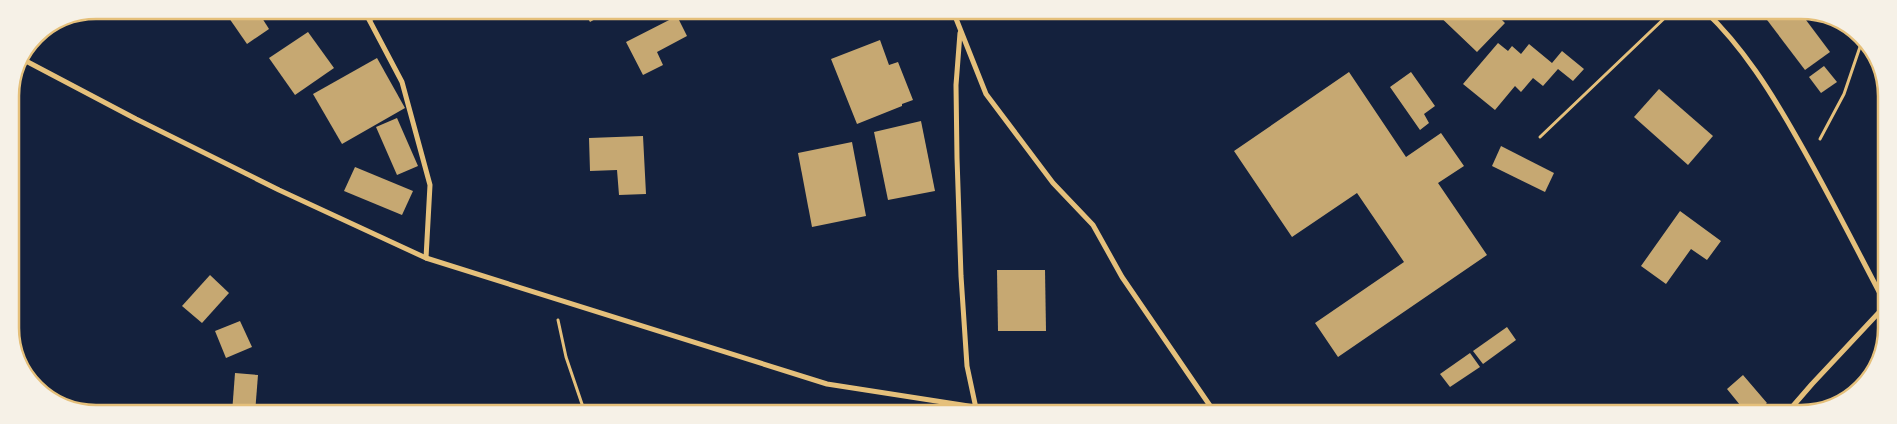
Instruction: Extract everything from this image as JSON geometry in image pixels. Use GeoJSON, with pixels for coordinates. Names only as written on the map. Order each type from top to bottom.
{"type":"FeatureCollection","features":[{"type":"Feature","properties":{"kind":"street"},"geometry":{"type":"LineString","coordinates":[[370,19],[402,82],[430,185],[426,258]]}},
{"type":"Feature","properties":{"kind":"street"},"geometry":{"type":"LineString","coordinates":[[957,19],[986,94],[1052,183],[1093,225],[1122,277],[1210,405]]}},
{"type":"Feature","properties":{"kind":"street"},"geometry":{"type":"LineString","coordinates":[[1713,19],[1725,30],[1742,51],[1781,110],[1810,160],[1878,291]]}},
{"type":"Feature","properties":{"kind":"street"},"geometry":{"type":"LineString","coordinates":[[961,29],[956,85],[960,246],[968,366],[975,405]]}},
{"type":"Feature","properties":{"kind":"street"},"geometry":{"type":"LineString","coordinates":[[27,62],[136,119],[279,190],[426,258],[827,384],[947,405]]}},
{"type":"Feature","properties":{"kind":"street"},"geometry":{"type":"LineString","coordinates":[[1794,405],[1878,313]]}},
{"type":"Feature","properties":{"kind":"path"},"geometry":{"type":"LineString","coordinates":[[1540,137],[1665,19]]}},
{"type":"Feature","properties":{"kind":"path"},"geometry":{"type":"LineString","coordinates":[[1810,160],[1844,94],[1860,46]]}},
{"type":"Feature","properties":{"kind":"path"},"geometry":{"type":"LineString","coordinates":[[553,299],[566,357],[583,405]]}},
{"type":"Feature","properties":{"kind":"building"},"geometry":{"type":"Polygon","coordinates":[[[230,19],[263,19],[269,29],[247,44],[230,19]]]}},
{"type":"Feature","properties":{"kind":"building"},"geometry":{"type":"Polygon","coordinates":[[[671,19],[678,19],[687,36],[657,52],[663,65],[643,75],[626,42],[671,19]]]}},
{"type":"Feature","properties":{"kind":"building"},"geometry":{"type":"Polygon","coordinates":[[[1442,19],[1501,19],[1505,23],[1477,52],[1442,19]]]}},
{"type":"Feature","properties":{"kind":"building"},"geometry":{"type":"Polygon","coordinates":[[[1766,19],[1805,19],[1830,52],[1805,70],[1766,19]]]}},
{"type":"Feature","properties":{"kind":"building"},"geometry":{"type":"Polygon","coordinates":[[[308,32],[334,68],[295,95],[269,58],[308,32]]]}},
{"type":"Feature","properties":{"kind":"building"},"geometry":{"type":"Polygon","coordinates":[[[880,40],[889,65],[898,62],[913,100],[857,124],[831,59],[880,40]]]}},
{"type":"Feature","properties":{"kind":"building"},"geometry":{"type":"Polygon","coordinates":[[[1498,43],[1508,51],[1512,46],[1521,54],[1529,44],[1552,63],[1562,51],[1584,69],[1573,81],[1558,69],[1543,86],[1533,78],[1521,92],[1515,86],[1495,110],[1463,84],[1498,43]]]}},
{"type":"Feature","properties":{"kind":"building"},"geometry":{"type":"Polygon","coordinates":[[[377,58],[405,108],[342,144],[313,94],[377,58]]]}},
{"type":"Feature","properties":{"kind":"building"},"geometry":{"type":"Polygon","coordinates":[[[1824,66],[1837,82],[1821,93],[1809,77],[1824,66]]]}},
{"type":"Feature","properties":{"kind":"building"},"geometry":{"type":"Polygon","coordinates":[[[1349,72],[1406,157],[1441,133],[1464,166],[1438,183],[1487,255],[1338,357],[1315,323],[1404,262],[1357,193],[1292,237],[1234,151],[1349,72]]]}},
{"type":"Feature","properties":{"kind":"building"},"geometry":{"type":"Polygon","coordinates":[[[1411,72],[1435,106],[1424,114],[1429,123],[1420,130],[1390,87],[1411,72]]]}},
{"type":"Feature","properties":{"kind":"building"},"geometry":{"type":"Polygon","coordinates":[[[1659,89],[1713,136],[1688,165],[1634,117],[1659,89]]]}},
{"type":"Feature","properties":{"kind":"building"},"geometry":{"type":"Polygon","coordinates":[[[397,118],[418,166],[397,175],[376,127],[397,118]]]}},
{"type":"Feature","properties":{"kind":"building"},"geometry":{"type":"Polygon","coordinates":[[[921,121],[935,191],[888,200],[874,132],[921,121]]]}},
{"type":"Feature","properties":{"kind":"building"},"geometry":{"type":"Polygon","coordinates":[[[643,136],[646,194],[619,195],[617,170],[590,171],[589,138],[643,136]]]}},
{"type":"Feature","properties":{"kind":"building"},"geometry":{"type":"Polygon","coordinates":[[[852,142],[866,216],[812,227],[798,153],[852,142]]]}},
{"type":"Feature","properties":{"kind":"building"},"geometry":{"type":"Polygon","coordinates":[[[1501,146],[1554,173],[1545,192],[1492,166],[1501,146]]]}},
{"type":"Feature","properties":{"kind":"building"},"geometry":{"type":"Polygon","coordinates":[[[355,167],[413,191],[402,215],[344,191],[355,167]]]}},
{"type":"Feature","properties":{"kind":"building"},"geometry":{"type":"Polygon","coordinates":[[[1680,211],[1721,241],[1707,260],[1691,249],[1666,284],[1641,266],[1680,211]]]}},
{"type":"Feature","properties":{"kind":"building"},"geometry":{"type":"Polygon","coordinates":[[[997,270],[1045,270],[1046,331],[998,331],[997,270]]]}},
{"type":"Feature","properties":{"kind":"building"},"geometry":{"type":"Polygon","coordinates":[[[210,275],[229,293],[202,323],[182,306],[210,275]]]}},
{"type":"Feature","properties":{"kind":"building"},"geometry":{"type":"Polygon","coordinates":[[[240,321],[252,347],[226,358],[215,331],[240,321]]]}},
{"type":"Feature","properties":{"kind":"building"},"geometry":{"type":"Polygon","coordinates":[[[1507,327],[1516,340],[1483,364],[1473,351],[1507,327]]]}},
{"type":"Feature","properties":{"kind":"building"},"geometry":{"type":"Polygon","coordinates":[[[1470,353],[1480,367],[1450,387],[1440,374],[1470,353]]]}},
{"type":"Feature","properties":{"kind":"building"},"geometry":{"type":"Polygon","coordinates":[[[235,373],[258,375],[256,405],[233,405],[235,373]]]}},
{"type":"Feature","properties":{"kind":"building"},"geometry":{"type":"Polygon","coordinates":[[[1743,375],[1767,403],[1765,405],[1740,405],[1727,389],[1743,375]]]}}]}
